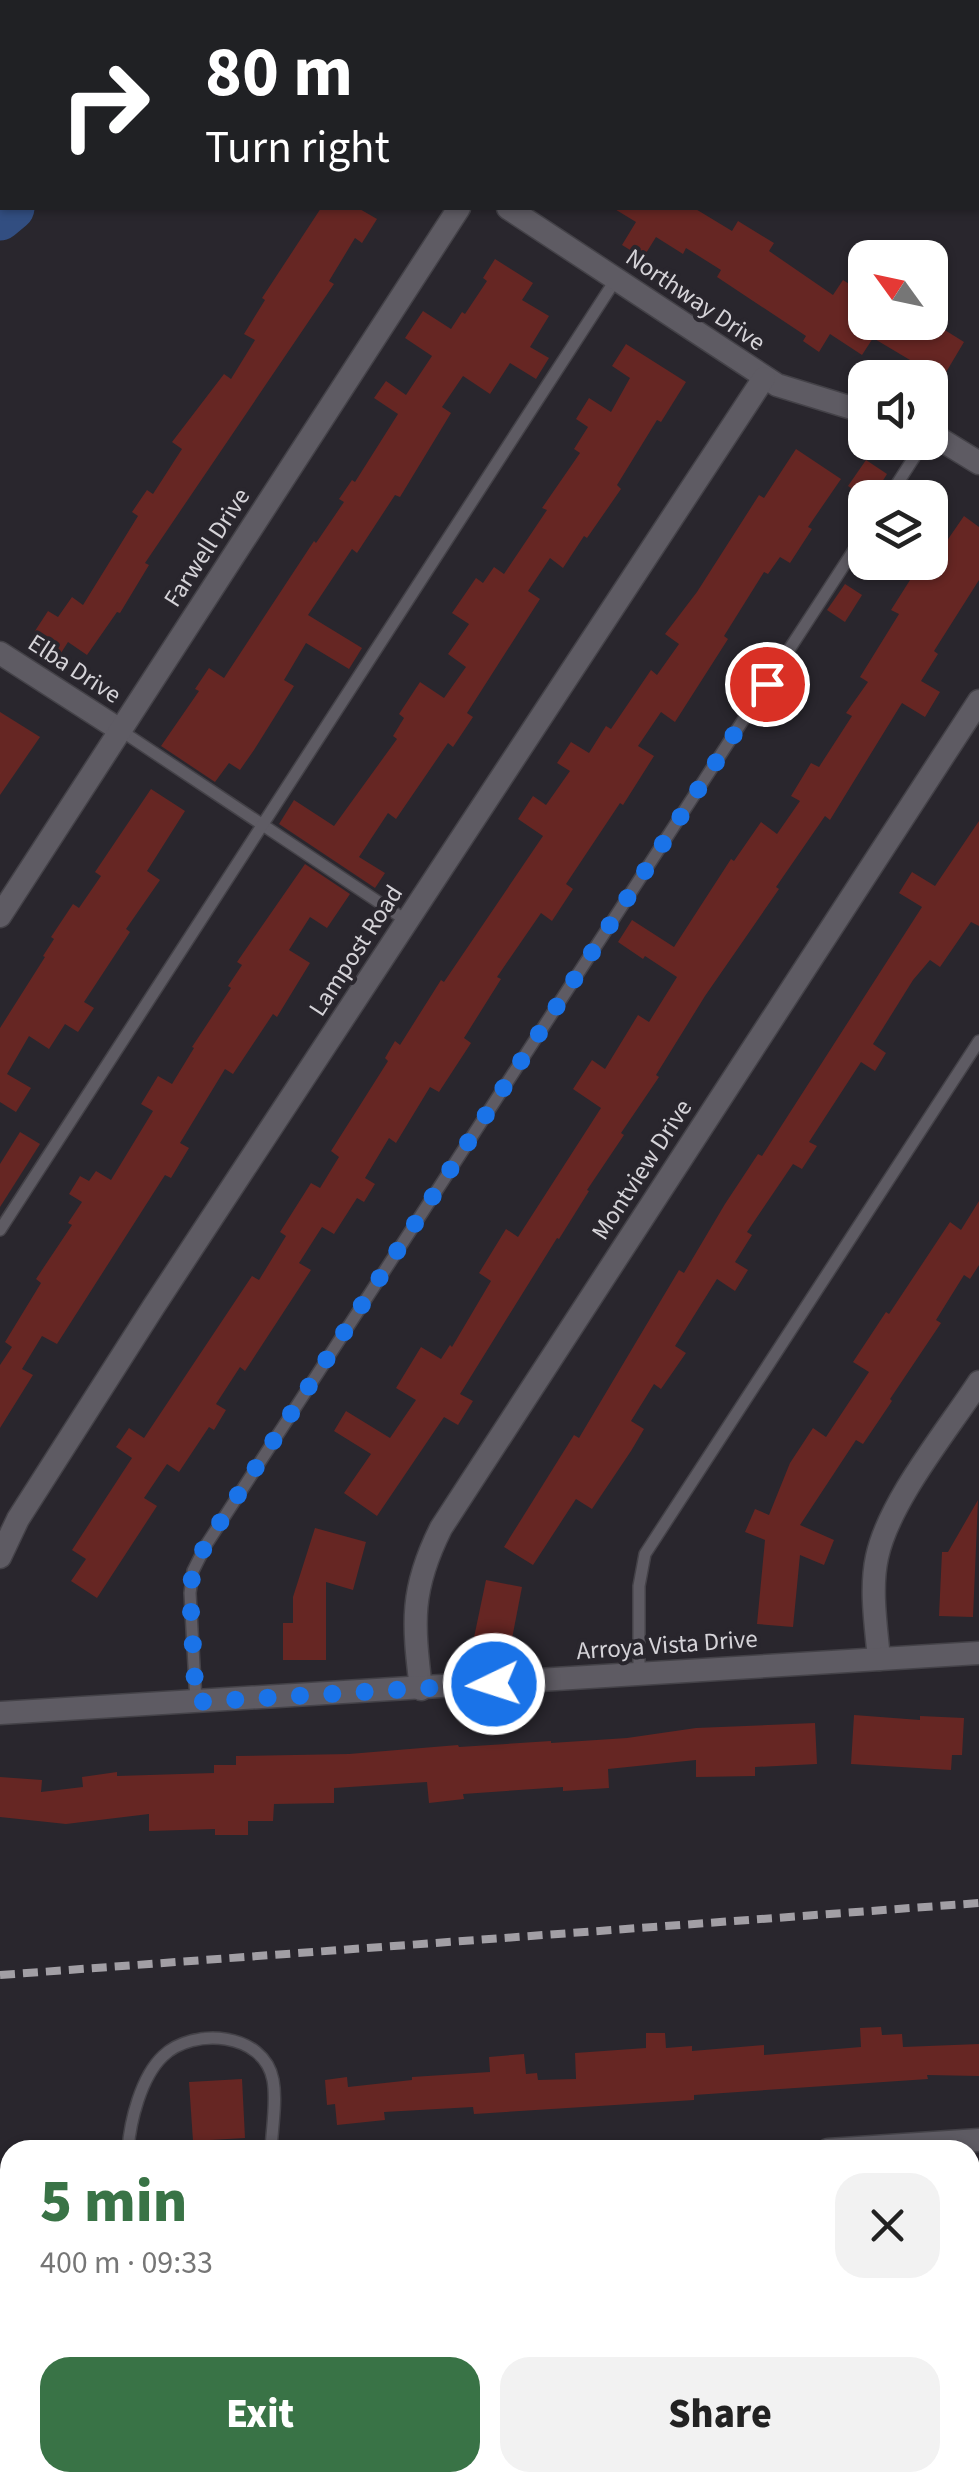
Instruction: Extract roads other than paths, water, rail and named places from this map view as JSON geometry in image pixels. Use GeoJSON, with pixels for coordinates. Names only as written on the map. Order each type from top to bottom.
{"type":"FeatureCollection","features":[{"type":"Feature","properties":{"kind":"street","name":"Farwell Drive"},"geometry":{"type":"LineString","coordinates":[[0,916],[458,210]]}},
{"type":"Feature","properties":{"kind":"street","name":"Northway Drive"},"geometry":{"type":"LineString","coordinates":[[511,210],[764,378],[848,407]]}},
{"type":"Feature","properties":{"kind":"street","name":"Lampost Road"},"geometry":{"type":"LineString","coordinates":[[0,1557],[18,1520],[154,1306],[764,378]]}},
{"type":"Feature","properties":{"kind":"street"},"geometry":{"type":"LineString","coordinates":[[948,444],[979,463]]}},
{"type":"Feature","properties":{"kind":"street","name":"Elba Drive"},"geometry":{"type":"LineString","coordinates":[[0,652],[120,730]]}},
{"type":"Feature","properties":{"kind":"street","name":"Montview Drive"},"geometry":{"type":"LineString","coordinates":[[421,1689],[414,1630],[416,1594],[425,1560],[440,1528],[979,700]]}},
{"type":"Feature","properties":{"kind":"street"},"geometry":{"type":"LineString","coordinates":[[879,1659],[874,1610],[876,1560],[886,1528],[979,1382]]}},
{"type":"Feature","properties":{"kind":"street","name":"Arroya Vista Drive"},"geometry":{"type":"LineString","coordinates":[[0,1712],[979,1653]]}},
{"type":"Feature","properties":{"kind":"lane"},"geometry":{"type":"LineString","coordinates":[[0,1230],[616,279]]}},
{"type":"Feature","properties":{"kind":"lane"},"geometry":{"type":"LineString","coordinates":[[196,1702],[190,1593],[193,1570],[206,1544],[848,559]]}},
{"type":"Feature","properties":{"kind":"lane"},"geometry":{"type":"LineString","coordinates":[[120,730],[407,921]]}},
{"type":"Feature","properties":{"kind":"lane"},"geometry":{"type":"LineString","coordinates":[[640,1674],[638,1586],[645,1554],[979,1041]]}},
{"type":"Feature","properties":{"kind":"lane"},"geometry":{"type":"LineString","coordinates":[[130,2140],[144,2086],[163,2056],[208,2037],[243,2044],[274,2078],[271,2140]]}},
{"type":"Feature","properties":{"kind":"waterway"},"geometry":{"type":"LineString","coordinates":[[0,218],[10,210]]}},
{"type":"Feature","properties":{"kind":"railway"},"geometry":{"type":"LineString","coordinates":[[0,1975],[979,1903]]}}]}
